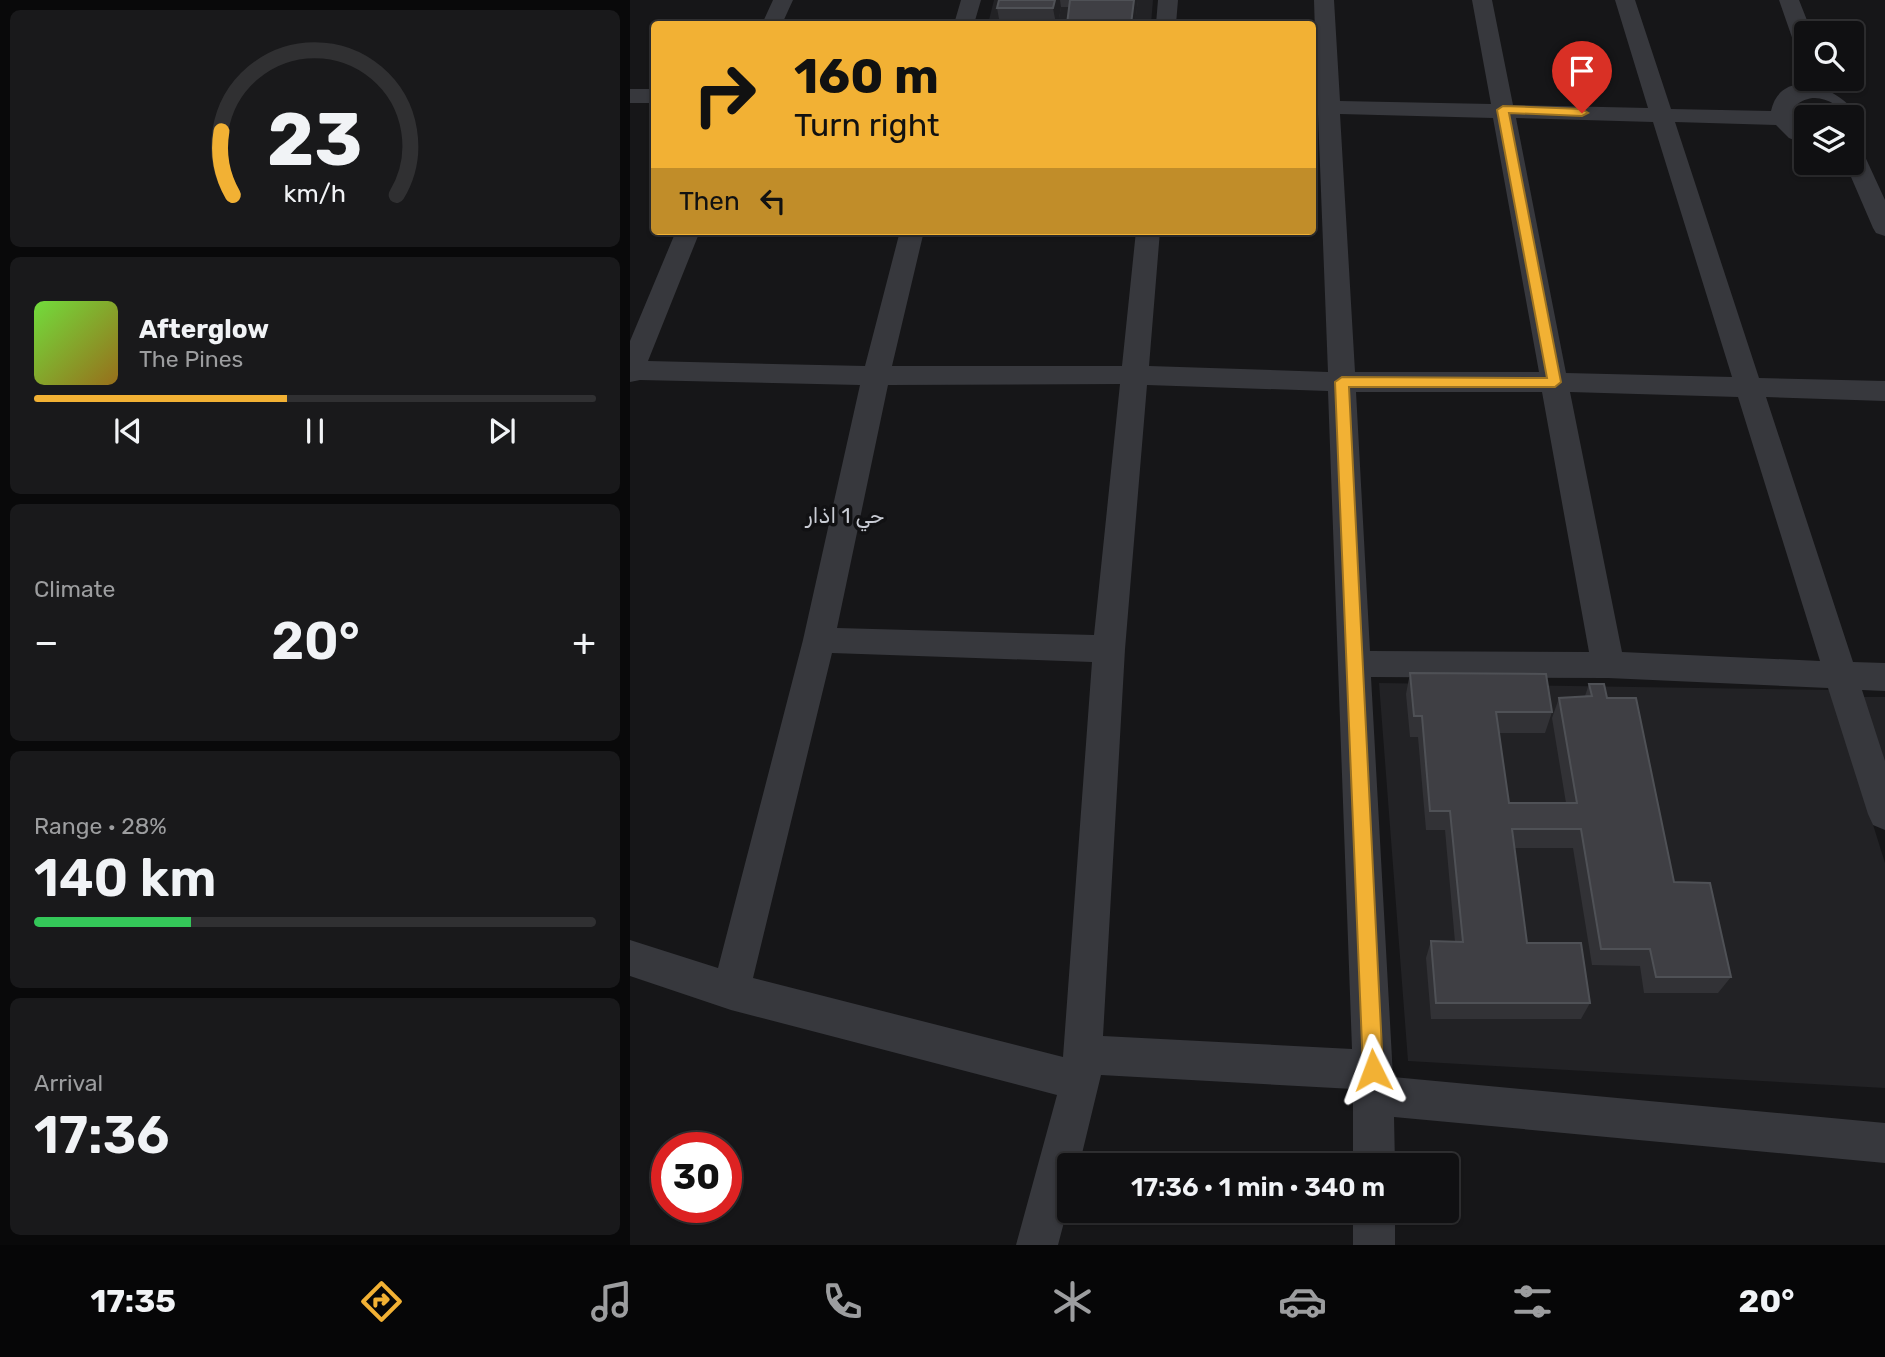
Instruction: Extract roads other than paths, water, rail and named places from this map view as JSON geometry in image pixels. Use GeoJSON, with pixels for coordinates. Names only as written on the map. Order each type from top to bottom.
{"type":"FeatureCollection","features":[{"type":"Feature","properties":{"kind":"street"},"geometry":{"type":"LineString","coordinates":[[773,21],[783,0]]}},
{"type":"Feature","properties":{"kind":"street"},"geometry":{"type":"LineString","coordinates":[[965,21],[971,0]]}},
{"type":"Feature","properties":{"kind":"street"},"geometry":{"type":"LineString","coordinates":[[1166,21],[1168,0]]}},
{"type":"Feature","properties":{"kind":"street"},"geometry":{"type":"LineString","coordinates":[[1324,0],[1321,107],[1342,382],[1374,1083],[1374,1153]]}},
{"type":"Feature","properties":{"kind":"street"},"geometry":{"type":"LineString","coordinates":[[1482,0],[1608,665]]}},
{"type":"Feature","properties":{"kind":"street"},"geometry":{"type":"LineString","coordinates":[[1625,0],[1885,814]]}},
{"type":"Feature","properties":{"kind":"street"},"geometry":{"type":"LineString","coordinates":[[1788,0],[1796,21]]}},
{"type":"Feature","properties":{"kind":"street"},"geometry":{"type":"LineString","coordinates":[[1794,130],[1783,118],[1781,109],[1786,101],[1804,91]]}},
{"type":"Feature","properties":{"kind":"street"},"geometry":{"type":"LineString","coordinates":[[1834,91],[1865,104],[1882,121],[1874,138],[1864,142]]}},
{"type":"Feature","properties":{"kind":"street"},"geometry":{"type":"LineString","coordinates":[[630,96],[651,96]]}},
{"type":"Feature","properties":{"kind":"street"},"geometry":{"type":"LineString","coordinates":[[1321,107],[1783,118]]}},
{"type":"Feature","properties":{"kind":"street"},"geometry":{"type":"LineString","coordinates":[[1862,175],[1885,228]]}},
{"type":"Feature","properties":{"kind":"street"},"geometry":{"type":"LineString","coordinates":[[686,235],[631,371],[876,376],[1136,375],[1342,382],[1555,382],[1885,391]]}},
{"type":"Feature","properties":{"kind":"street"},"geometry":{"type":"LineString","coordinates":[[731,991],[819,640],[876,376],[911,235]]}},
{"type":"Feature","properties":{"kind":"street"},"geometry":{"type":"LineString","coordinates":[[1037,1245],[1082,1067],[1109,649],[1149,235]]}},
{"type":"Feature","properties":{"kind":"street"},"geometry":{"type":"LineString","coordinates":[[819,640],[1109,649]]}},
{"type":"Feature","properties":{"kind":"street"},"geometry":{"type":"LineString","coordinates":[[1354,664],[1608,665],[1885,677]]}},
{"type":"Feature","properties":{"kind":"street"},"geometry":{"type":"LineString","coordinates":[[630,958],[731,991],[1082,1067],[1374,1083],[1885,1143]]}},
{"type":"Feature","properties":{"kind":"street"},"geometry":{"type":"LineString","coordinates":[[1374,1223],[1374,1245]]}},
{"type":"Feature","properties":{"kind":"district","name":"حي 1 اذار"},"geometry":{"type":"Point","coordinates":[845,516]}}]}
